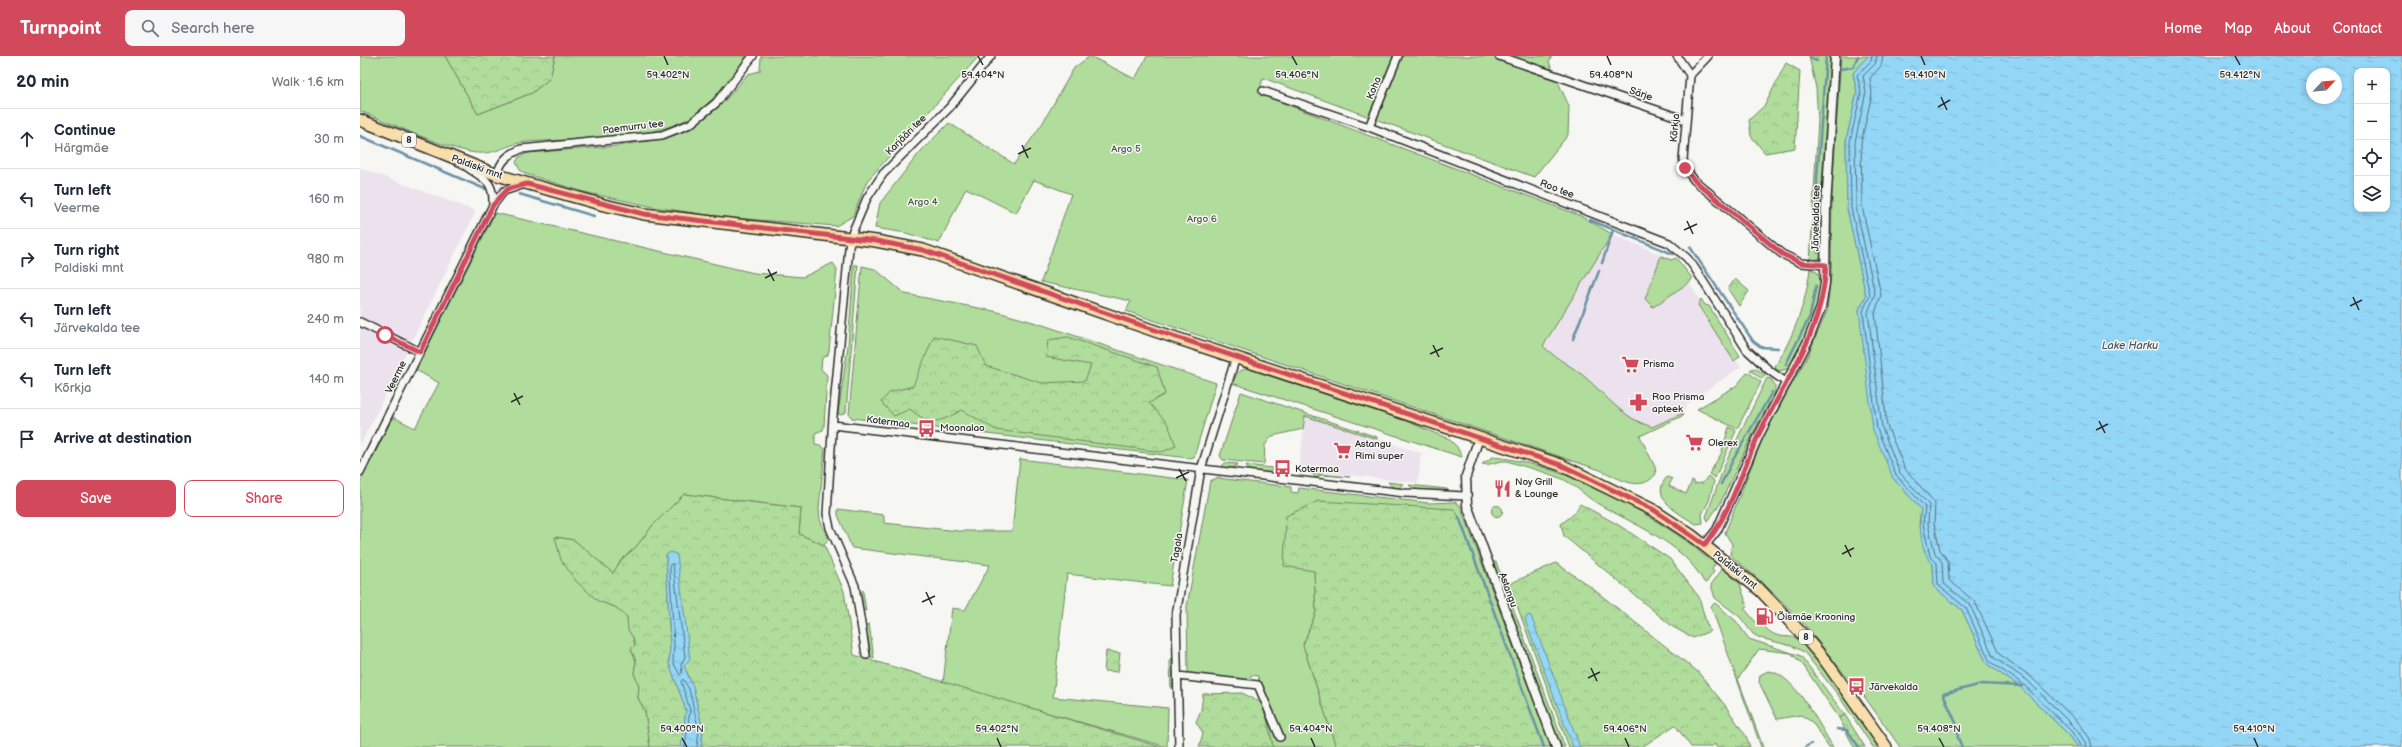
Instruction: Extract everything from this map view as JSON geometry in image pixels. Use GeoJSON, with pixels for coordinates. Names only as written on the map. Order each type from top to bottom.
{"type":"FeatureCollection","features":[{"type":"Feature","properties":{"kind":"main road","name":"Paldiski mnt"},"geometry":{"type":"LineString","coordinates":[[360,120],[497,175],[644,214],[850,238],[923,250],[1236,357],[1561,465],[1604,484],[1654,510],[1705,545],[1760,590],[1806,636],[1886,747]]}},
{"type":"Feature","properties":{"kind":"street","name":"Paemurru tee"},"geometry":{"type":"LineString","coordinates":[[497,175],[500,164],[509,155],[521,149],[662,135],[690,124],[716,103],[753,56]]}},
{"type":"Feature","properties":{"kind":"street","name":"Karjääri tee"},"geometry":{"type":"LineString","coordinates":[[850,238],[867,198],[883,174],[950,107],[991,56]]}},
{"type":"Feature","properties":{"kind":"street","name":"Koha"},"geometry":{"type":"LineString","coordinates":[[1369,127],[1398,56]]}},
{"type":"Feature","properties":{"kind":"street","name":"Särje"},"geometry":{"type":"LineString","coordinates":[[1499,56],[1686,120]]}},
{"type":"Feature","properties":{"kind":"street"},"geometry":{"type":"LineString","coordinates":[[1677,56],[1690,75],[1708,56]]}},
{"type":"Feature","properties":{"kind":"street","name":"Järvekalda tee"},"geometry":{"type":"LineString","coordinates":[[1705,545],[1717,530],[1759,436],[1816,324],[1824,295],[1827,187],[1835,56]]}},
{"type":"Feature","properties":{"kind":"street","name":"Kõrkja"},"geometry":{"type":"LineString","coordinates":[[1690,75],[1683,160],[1685,168],[1694,180],[1782,254],[1807,263],[1826,265]]}},
{"type":"Feature","properties":{"kind":"street","name":"Roo tee"},"geometry":{"type":"LineString","coordinates":[[1263,91],[1369,127],[1669,243],[1687,258],[1694,267],[1747,350],[1770,372],[1787,383]]}},
{"type":"Feature","properties":{"kind":"street"},"geometry":{"type":"LineString","coordinates":[[458,160],[488,181],[493,194],[493,205]]}},
{"type":"Feature","properties":{"kind":"street","name":"Veerme"},"geometry":{"type":"LineString","coordinates":[[360,472],[493,205],[508,189],[527,184]]}},
{"type":"Feature","properties":{"kind":"street"},"geometry":{"type":"LineString","coordinates":[[850,238],[833,425],[827,514],[830,528],[855,586],[866,655]]}},
{"type":"Feature","properties":{"kind":"street"},"geometry":{"type":"LineString","coordinates":[[360,322],[420,352]]}},
{"type":"Feature","properties":{"kind":"street","name":"Tagala"},"geometry":{"type":"LineString","coordinates":[[1179,747],[1176,615],[1201,469],[1236,357]]}},
{"type":"Feature","properties":{"kind":"street","name":"Kotermaa"},"geometry":{"type":"LineString","coordinates":[[833,425],[1405,493],[1465,496]]}},
{"type":"Feature","properties":{"kind":"street","name":"Astangu"},"geometry":{"type":"LineString","coordinates":[[1479,438],[1466,476],[1465,496],[1479,542],[1556,747]]}},
{"type":"Feature","properties":{"kind":"street"},"geometry":{"type":"LineString","coordinates":[[1178,676],[1258,685],[1280,737]]}},
{"type":"Feature","properties":{"kind":"shaded area"},"geometry":{"type":"Polygon","coordinates":[[[360,168],[476,211],[360,446],[360,168]]]}},
{"type":"Feature","properties":{"kind":"shaded area"},"geometry":{"type":"Polygon","coordinates":[[[1612,234],[1676,261],[1741,367],[1692,400],[1679,415],[1634,435],[1543,346],[1612,234]]]}},
{"type":"Feature","properties":{"kind":"shaded area"},"geometry":{"type":"Polygon","coordinates":[[[1305,416],[1421,453],[1418,483],[1299,469],[1305,416]]]}},
{"type":"Feature","properties":{"kind":"green space"},"geometry":{"type":"Polygon","coordinates":[[[360,56],[445,56],[478,114],[532,93],[550,78],[555,56],[746,56],[727,83],[702,109],[684,121],[666,128],[627,136],[518,143],[493,152],[479,153],[456,149],[360,111],[360,56]]]}},
{"type":"Feature","properties":{"kind":"green space"},"geometry":{"type":"Polygon","coordinates":[[[445,56],[555,56],[550,78],[532,93],[478,114],[445,56]]]}},
{"type":"Feature","properties":{"kind":"green space"},"geometry":{"type":"Polygon","coordinates":[[[761,56],[979,56],[867,181],[853,216],[836,226],[721,217],[654,207],[584,192],[526,174],[520,170],[516,162],[519,157],[528,153],[617,146],[666,138],[688,130],[723,103],[748,74],[760,71],[761,56]]]}},
{"type":"Feature","properties":{"kind":"green space"},"geometry":{"type":"Polygon","coordinates":[[[1090,56],[1135,79],[1147,56],[1552,56],[1549,62],[1569,106],[1568,135],[1534,177],[1263,78],[1259,94],[1581,216],[1612,234],[1543,346],[1553,355],[1585,377],[1616,406],[1641,423],[1652,427],[1683,413],[1682,416],[1640,436],[1655,467],[1656,474],[1650,480],[1643,483],[1636,484],[1622,480],[1600,470],[1126,311],[1131,301],[1041,282],[1071,194],[1034,180],[1016,213],[966,188],[939,243],[906,233],[875,228],[880,203],[920,152],[949,123],[1014,164],[1042,124],[1074,68],[1090,56]]]}},
{"type":"Feature","properties":{"kind":"green space"},"geometry":{"type":"Polygon","coordinates":[[[1809,56],[1830,56],[1821,199],[1821,254],[1820,258],[1810,262],[1818,120],[1816,88],[1809,56]]]}},
{"type":"Feature","properties":{"kind":"green space"},"geometry":{"type":"Polygon","coordinates":[[[1841,56],[1868,56],[1853,74],[1857,92],[1846,141],[1847,208],[1866,296],[1859,310],[1893,478],[1921,509],[1919,524],[1933,564],[1934,587],[1962,610],[1987,664],[2020,687],[2069,735],[2078,747],[1900,747],[1857,686],[1845,675],[1801,620],[1763,583],[1730,555],[1732,544],[1725,533],[1763,437],[1808,355],[1827,311],[1831,274],[1832,193],[1841,56]]]}},
{"type":"Feature","properties":{"kind":"green space"},"geometry":{"type":"Polygon","coordinates":[[[1786,63],[1800,71],[1795,148],[1765,153],[1751,136],[1749,120],[1765,105],[1786,63]]]}},
{"type":"Feature","properties":{"kind":"green space"},"geometry":{"type":"Polygon","coordinates":[[[495,213],[754,273],[803,277],[833,263],[837,269],[829,351],[827,356],[822,358],[821,369],[827,375],[824,426],[823,430],[815,433],[815,444],[820,445],[825,449],[819,508],[820,520],[829,540],[824,545],[799,534],[801,508],[684,494],[653,525],[636,547],[622,559],[613,574],[574,540],[556,537],[598,601],[615,607],[627,617],[628,625],[635,645],[631,649],[636,661],[634,673],[639,686],[638,698],[645,711],[650,747],[360,747],[360,483],[393,417],[415,428],[439,383],[416,370],[495,213]]]}},
{"type":"Feature","properties":{"kind":"green space"},"geometry":{"type":"Polygon","coordinates":[[[1661,256],[1671,260],[1676,258],[1692,278],[1691,281],[1653,307],[1645,299],[1661,256]]]}},
{"type":"Feature","properties":{"kind":"green space"},"geometry":{"type":"Polygon","coordinates":[[[854,265],[858,265],[846,412],[841,415],[838,414],[848,346],[854,265]]]}},
{"type":"Feature","properties":{"kind":"green space"},"geometry":{"type":"Polygon","coordinates":[[[862,266],[875,269],[905,294],[994,311],[1040,324],[1216,383],[1194,457],[1189,458],[852,418],[849,414],[862,266]]]}},
{"type":"Feature","properties":{"kind":"green space"},"geometry":{"type":"Polygon","coordinates":[[[1810,269],[1817,272],[1820,281],[1820,293],[1817,306],[1807,334],[1790,368],[1780,371],[1774,368],[1793,333],[1798,320],[1810,269]]]}},
{"type":"Feature","properties":{"kind":"green space"},"geometry":{"type":"Polygon","coordinates":[[[1735,279],[1749,291],[1739,306],[1728,289],[1735,279]]]}},
{"type":"Feature","properties":{"kind":"green space"},"geometry":{"type":"Polygon","coordinates":[[[1701,299],[1705,305],[1709,306],[1740,356],[1734,361],[1698,305],[1701,299]]]}},
{"type":"Feature","properties":{"kind":"green space"},"geometry":{"type":"Polygon","coordinates":[[[934,336],[977,346],[986,366],[1042,383],[1085,381],[1091,365],[1046,357],[1048,340],[1068,337],[1157,367],[1165,394],[1149,403],[1168,424],[1176,446],[1162,452],[996,430],[962,410],[936,421],[917,415],[910,409],[894,416],[881,402],[890,392],[913,386],[934,336]]]}},
{"type":"Feature","properties":{"kind":"green space"},"geometry":{"type":"Polygon","coordinates":[[[1247,368],[1406,421],[1449,439],[1457,447],[1462,457],[1232,383],[1238,372],[1247,368]]]}},
{"type":"Feature","properties":{"kind":"green space"},"geometry":{"type":"Polygon","coordinates":[[[1754,368],[1765,374],[1762,379],[1750,370],[1754,368]]]}},
{"type":"Feature","properties":{"kind":"green space"},"geometry":{"type":"Polygon","coordinates":[[[1748,372],[1761,382],[1737,429],[1697,409],[1736,386],[1748,372]]]}},
{"type":"Feature","properties":{"kind":"green space"},"geometry":{"type":"Polygon","coordinates":[[[1767,378],[1771,379],[1775,385],[1775,392],[1753,433],[1720,504],[1708,521],[1706,517],[1725,464],[1767,378]]]}},
{"type":"Feature","properties":{"kind":"green space"},"geometry":{"type":"Polygon","coordinates":[[[1241,392],[1377,437],[1377,439],[1305,416],[1303,429],[1272,436],[1265,445],[1264,464],[1223,460],[1220,456],[1241,392]]]}},
{"type":"Feature","properties":{"kind":"green space"},"geometry":{"type":"Polygon","coordinates":[[[1729,427],[1736,431],[1715,478],[1709,474],[1721,454],[1729,427]]]}},
{"type":"Feature","properties":{"kind":"green space"},"geometry":{"type":"Polygon","coordinates":[[[1493,457],[1535,465],[1557,472],[1601,490],[1641,512],[1690,544],[1707,558],[1716,563],[1712,569],[1714,572],[1706,583],[1704,582],[1695,568],[1683,555],[1670,545],[1656,535],[1595,502],[1569,483],[1547,473],[1507,461],[1482,464],[1493,457]]]}},
{"type":"Feature","properties":{"kind":"green space"},"geometry":{"type":"Polygon","coordinates":[[[1020,459],[1188,480],[1170,586],[1067,574],[1053,697],[1168,708],[1167,747],[943,683],[952,608],[965,610],[990,565],[852,548],[838,515],[838,509],[884,515],[884,523],[958,531],[1012,531],[1020,459]]]}},
{"type":"Feature","properties":{"kind":"green space"},"geometry":{"type":"Polygon","coordinates":[[[1225,463],[1238,464],[1233,468],[1221,467],[1225,463]]]}},
{"type":"Feature","properties":{"kind":"green space"},"geometry":{"type":"Polygon","coordinates":[[[1246,465],[1272,468],[1272,470],[1269,473],[1250,471],[1246,465]]]}},
{"type":"Feature","properties":{"kind":"green space"},"geometry":{"type":"Polygon","coordinates":[[[1311,473],[1350,477],[1321,475],[1316,478],[1311,473]]]}},
{"type":"Feature","properties":{"kind":"green space"},"geometry":{"type":"Polygon","coordinates":[[[1708,476],[1714,481],[1709,501],[1702,514],[1703,523],[1696,524],[1675,511],[1664,499],[1661,492],[1662,485],[1667,477],[1672,479],[1669,486],[1686,494],[1692,481],[1694,481],[1694,484],[1703,483],[1708,476]]]}},
{"type":"Feature","properties":{"kind":"green space"},"geometry":{"type":"Polygon","coordinates":[[[1217,478],[1291,487],[1291,492],[1298,493],[1299,488],[1429,503],[1455,502],[1460,505],[1551,747],[1544,747],[1314,570],[1316,612],[1303,645],[1336,747],[1273,747],[1258,676],[1251,675],[1249,682],[1188,674],[1187,606],[1210,481],[1217,478]]]}},
{"type":"Feature","properties":{"kind":"green space"},"geometry":{"type":"Polygon","coordinates":[[[1388,482],[1403,484],[1399,488],[1392,487],[1388,482]]]}},
{"type":"Feature","properties":{"kind":"green space"},"geometry":{"type":"Polygon","coordinates":[[[1409,485],[1447,489],[1448,492],[1414,490],[1409,485]]]}},
{"type":"Feature","properties":{"kind":"green space"},"geometry":{"type":"Polygon","coordinates":[[[684,494],[801,508],[799,534],[824,545],[844,591],[854,655],[1161,747],[701,747],[703,731],[693,687],[684,666],[666,555],[670,644],[669,663],[686,710],[681,747],[650,747],[645,711],[638,698],[639,686],[634,673],[636,661],[631,649],[635,645],[633,637],[628,630],[627,617],[615,607],[598,601],[576,581],[561,560],[555,537],[574,540],[613,573],[622,559],[636,547],[653,525],[684,494]]]}},
{"type":"Feature","properties":{"kind":"green space"},"geometry":{"type":"Polygon","coordinates":[[[1318,501],[1454,509],[1459,517],[1544,747],[1336,747],[1303,645],[1316,612],[1314,571],[1284,566],[1286,516],[1318,501]]]}},
{"type":"Feature","properties":{"kind":"green space"},"geometry":{"type":"Polygon","coordinates":[[[1580,504],[1617,524],[1670,559],[1699,597],[1710,631],[1693,638],[1673,627],[1564,536],[1561,524],[1574,514],[1580,504]]]}},
{"type":"Feature","properties":{"kind":"green space"},"geometry":{"type":"Polygon","coordinates":[[[1495,506],[1499,506],[1501,507],[1501,515],[1495,516],[1492,513],[1492,509],[1495,506]]]}},
{"type":"Feature","properties":{"kind":"green space"},"geometry":{"type":"Polygon","coordinates":[[[1492,562],[1496,562],[1565,747],[1561,747],[1492,562]]]}},
{"type":"Feature","properties":{"kind":"green space"},"geometry":{"type":"Polygon","coordinates":[[[1556,563],[1588,585],[1698,672],[1724,704],[1746,736],[1750,747],[1716,747],[1715,744],[1710,747],[1691,747],[1675,725],[1642,747],[1569,747],[1509,584],[1556,563]]]}},
{"type":"Feature","properties":{"kind":"green space"},"geometry":{"type":"Polygon","coordinates":[[[1723,568],[1740,584],[1747,606],[1744,608],[1758,625],[1761,622],[1772,633],[1796,638],[1822,665],[1842,692],[1878,747],[1873,747],[1838,695],[1804,652],[1792,646],[1760,638],[1753,634],[1740,617],[1715,598],[1711,585],[1723,568]]]}},
{"type":"Feature","properties":{"kind":"green space"},"geometry":{"type":"Polygon","coordinates":[[[863,590],[866,611],[863,610],[861,594],[863,590]]]}},
{"type":"Feature","properties":{"kind":"green space"},"geometry":{"type":"Polygon","coordinates":[[[1715,603],[1736,621],[1749,639],[1801,656],[1845,715],[1839,718],[1803,665],[1791,653],[1759,649],[1738,679],[1763,747],[1761,747],[1711,606],[1715,603]]]}},
{"type":"Feature","properties":{"kind":"green space"},"geometry":{"type":"Polygon","coordinates":[[[869,624],[874,658],[871,657],[866,625],[869,624]]]}},
{"type":"Feature","properties":{"kind":"green space"},"geometry":{"type":"Polygon","coordinates":[[[1106,651],[1120,653],[1118,672],[1104,671],[1106,651]]]}},
{"type":"Feature","properties":{"kind":"green space"},"geometry":{"type":"Polygon","coordinates":[[[1172,658],[1173,685],[1171,689],[1170,661],[1172,658]]]}},
{"type":"Feature","properties":{"kind":"green space"},"geometry":{"type":"Polygon","coordinates":[[[1768,671],[1778,674],[1797,690],[1814,714],[1833,747],[1829,747],[1812,722],[1801,715],[1777,719],[1759,682],[1760,675],[1768,671]]]}},
{"type":"Feature","properties":{"kind":"green space"},"geometry":{"type":"Polygon","coordinates":[[[1242,693],[1264,704],[1273,747],[1199,747],[1203,733],[1196,722],[1201,710],[1203,694],[1242,693]]]}},
{"type":"Feature","properties":{"kind":"green space"},"geometry":{"type":"Polygon","coordinates":[[[1845,715],[1865,747],[1854,747],[1839,718],[1845,715]]]}},
{"type":"Feature","properties":{"kind":"water","name":"Lake Harku"},"geometry":{"type":"Polygon","coordinates":[[[1868,56],[2402,56],[2402,747],[2078,747],[2069,735],[2020,687],[1987,664],[1962,610],[1934,587],[1933,564],[1925,553],[1921,538],[1921,509],[1893,478],[1873,430],[1859,310],[1866,296],[1847,208],[1846,141],[1857,92],[1853,73],[1868,56]]]}},
{"type":"Feature","properties":{"kind":"water"},"geometry":{"type":"Polygon","coordinates":[[[671,552],[677,555],[690,659],[684,666],[693,687],[703,731],[701,747],[681,747],[686,710],[669,663],[670,644],[666,555],[671,552]]]}},
{"type":"Feature","properties":{"kind":"water"},"geometry":{"type":"Polygon","coordinates":[[[1528,615],[1531,616],[1580,747],[1573,747],[1525,620],[1528,615]]]}},
{"type":"Feature","properties":{"kind":"waterway"},"geometry":{"type":"LineString","coordinates":[[1818,253],[1817,179],[1826,56]]}},
{"type":"Feature","properties":{"kind":"waterway"},"geometry":{"type":"LineString","coordinates":[[1840,69],[1853,67],[1858,56]]}},
{"type":"Feature","properties":{"kind":"waterway"},"geometry":{"type":"LineString","coordinates":[[1810,58],[1817,61]]}},
{"type":"Feature","properties":{"kind":"waterway"},"geometry":{"type":"LineString","coordinates":[[360,136],[485,189]]}},
{"type":"Feature","properties":{"kind":"waterway"},"geometry":{"type":"LineString","coordinates":[[519,194],[594,216]]}},
{"type":"Feature","properties":{"kind":"waterway"},"geometry":{"type":"LineString","coordinates":[[1590,220],[1673,254]]}},
{"type":"Feature","properties":{"kind":"waterway"},"geometry":{"type":"LineString","coordinates":[[1602,263],[1613,230]]}},
{"type":"Feature","properties":{"kind":"waterway"},"geometry":{"type":"LineString","coordinates":[[1690,247],[1753,341],[1761,347],[1778,348]]}},
{"type":"Feature","properties":{"kind":"waterway"},"geometry":{"type":"LineString","coordinates":[[1573,339],[1599,271]]}},
{"type":"Feature","properties":{"kind":"waterway"},"geometry":{"type":"LineString","coordinates":[[1786,364],[1810,316],[1816,286]]}},
{"type":"Feature","properties":{"kind":"waterway"},"geometry":{"type":"LineString","coordinates":[[1721,484],[1772,392]]}},
{"type":"Feature","properties":{"kind":"waterway"},"geometry":{"type":"LineString","coordinates":[[1459,517],[1544,747]]}},
{"type":"Feature","properties":{"kind":"waterway"},"geometry":{"type":"LineString","coordinates":[[1962,747],[1958,738],[1956,723],[1943,694],[1982,684],[2022,686]]}},
{"type":"Feature","properties":{"kind":"waterway"},"geometry":{"type":"LineString","coordinates":[[1837,729],[1847,730],[1859,747]]}},
{"type":"Feature","properties":{"kind":"waterway"},"geometry":{"type":"LineString","coordinates":[[1805,747],[1811,744]]}},
{"type":"Feature","properties":{"kind":"place","name":"Prisma"},"geometry":{"type":"Point","coordinates":[1630,364]}},
{"type":"Feature","properties":{"kind":"place","name":"Roo Prisma apteek"},"geometry":{"type":"Point","coordinates":[1639,403]}},
{"type":"Feature","properties":{"kind":"place","name":"Moonalao"},"geometry":{"type":"Point","coordinates":[927,428]}},
{"type":"Feature","properties":{"kind":"place","name":"Olerex"},"geometry":{"type":"Point","coordinates":[1695,443]}},
{"type":"Feature","properties":{"kind":"place","name":"Astangu Rimi super"},"geometry":{"type":"Point","coordinates":[1342,450]}},
{"type":"Feature","properties":{"kind":"place","name":"Kotermaa"},"geometry":{"type":"Point","coordinates":[1282,469]}},
{"type":"Feature","properties":{"kind":"place","name":"Noy Grill & Lounge"},"geometry":{"type":"Point","coordinates":[1502,488]}},
{"type":"Feature","properties":{"kind":"place","name":"Õismäe Krooning"},"geometry":{"type":"Point","coordinates":[1764,617]}},
{"type":"Feature","properties":{"kind":"place","name":"Järvekalda"},"geometry":{"type":"Point","coordinates":[1856,687]}},
{"type":"Feature","properties":{"kind":"route"},"geometry":{"type":"LineString","coordinates":[[385,335],[420,352],[493,205],[508,189],[527,184],[604,205],[644,214],[708,223],[876,241],[923,250],[1155,330],[1561,465],[1604,484],[1654,510],[1705,545],[1717,530],[1759,436],[1816,324],[1824,295],[1826,265],[1801,263],[1782,254],[1694,180],[1685,168]]}},
{"type":"Feature","properties":{"kind":"park label","name":"Argo 5"},"geometry":{"type":"Point","coordinates":[1126,149]}},
{"type":"Feature","properties":{"kind":"park label","name":"Argo 4"},"geometry":{"type":"Point","coordinates":[923,202]}},
{"type":"Feature","properties":{"kind":"park label","name":"Argo 6"},"geometry":{"type":"Point","coordinates":[1202,219]}}]}
